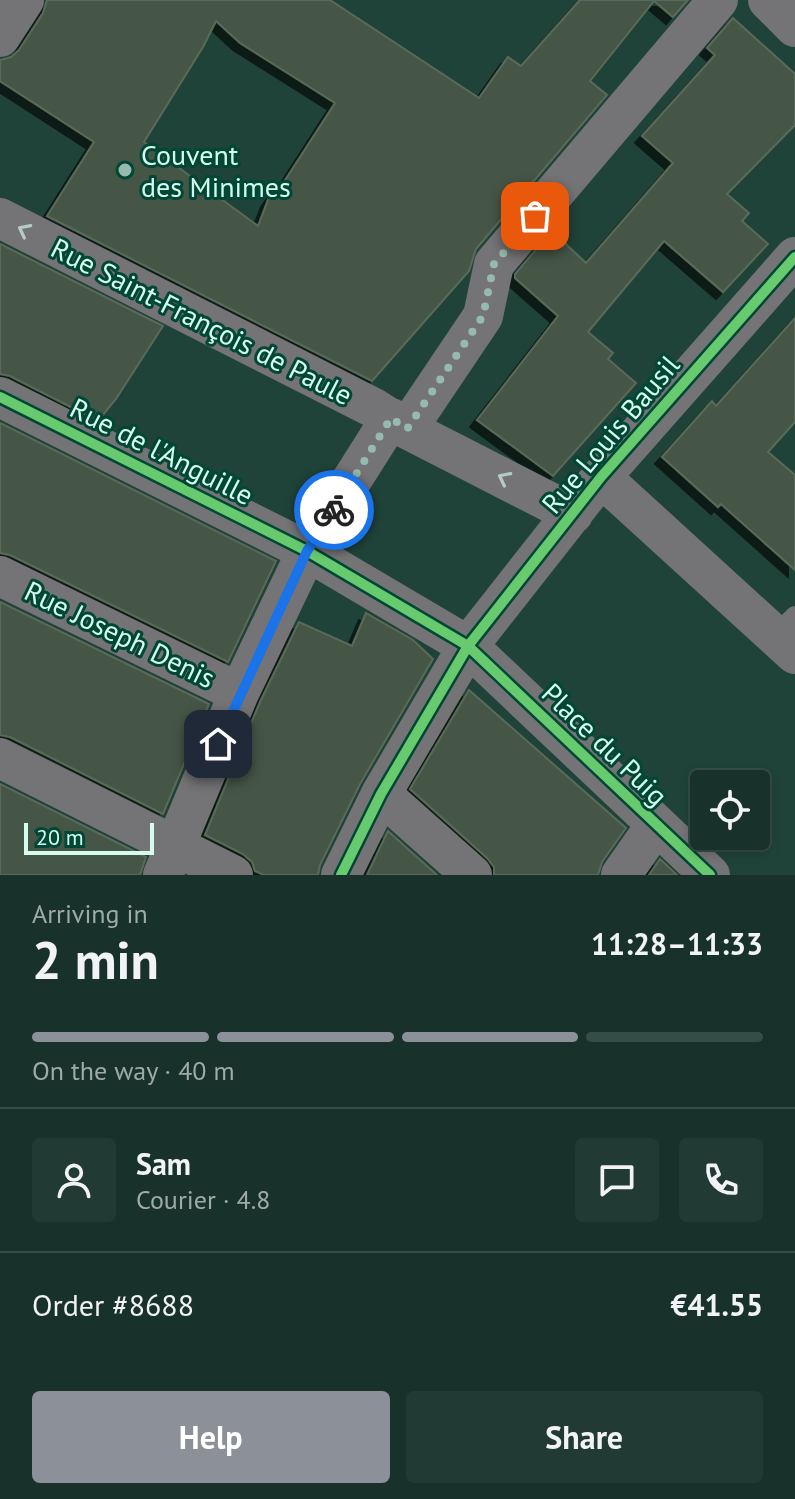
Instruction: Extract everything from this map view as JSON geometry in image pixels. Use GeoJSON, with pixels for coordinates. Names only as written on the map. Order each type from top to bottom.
{"type":"FeatureCollection","features":[{"type":"Feature","properties":{"kind":"street"},"geometry":{"type":"LineString","coordinates":[[0,37],[24,0]]}},
{"type":"Feature","properties":{"kind":"street"},"geometry":{"type":"LineString","coordinates":[[169,861],[239,693],[307,551],[399,424],[483,316],[494,264],[718,0]]}},
{"type":"Feature","properties":{"kind":"street"},"geometry":{"type":"LineString","coordinates":[[768,0],[795,27]]}},
{"type":"Feature","properties":{"kind":"street","name":"Rue Saint-François de Paule"},"geometry":{"type":"LineString","coordinates":[[0,218],[573,514]]}},
{"type":"Feature","properties":{"kind":"street","name":"Rue Louis Bausil"},"geometry":{"type":"LineString","coordinates":[[341,875],[381,794],[468,646],[601,477],[795,257]]}},
{"type":"Feature","properties":{"kind":"street","name":"Rue de l'Anguille"},"geometry":{"type":"LineString","coordinates":[[0,397],[307,551],[468,646]]}},
{"type":"Feature","properties":{"kind":"street"},"geometry":{"type":"LineString","coordinates":[[601,477],[788,635]]}},
{"type":"Feature","properties":{"kind":"street","name":"Rue Joseph Denis"},"geometry":{"type":"LineString","coordinates":[[0,576],[239,693]]}},
{"type":"Feature","properties":{"kind":"street","name":"Place du Puig"},"geometry":{"type":"LineString","coordinates":[[468,646],[710,875]]}},
{"type":"Feature","properties":{"kind":"street"},"geometry":{"type":"LineString","coordinates":[[0,758],[169,861],[233,875]]}},
{"type":"Feature","properties":{"kind":"street"},"geometry":{"type":"LineString","coordinates":[[381,794],[472,875]]}},
{"type":"Feature","properties":{"kind":"street"},"geometry":{"type":"LineString","coordinates":[[621,875],[656,825]]}},
{"type":"Feature","properties":{"kind":"building"},"geometry":{"type":"Polygon","coordinates":[[[47,0],[330,0],[479,98],[508,57],[521,66],[580,0],[688,0],[673,17],[654,1],[590,81],[607,95],[476,249],[469,271],[372,381],[47,216],[94,142],[0,81],[0,60],[11,57],[19,50],[43,13],[47,0]],[[216,21],[144,142],[258,226],[268,200],[278,186],[280,188],[335,103],[240,43],[216,21]]]}},
{"type":"Feature","properties":{"kind":"building"},"geometry":{"type":"Polygon","coordinates":[[[733,18],[795,74],[795,125],[727,194],[749,213],[742,221],[768,244],[723,292],[664,241],[588,332],[613,353],[608,359],[636,383],[553,476],[477,420],[558,316],[515,278],[515,274],[552,231],[586,263],[673,163],[642,136],[715,55],[707,48],[733,18]]]}},
{"type":"Feature","properties":{"kind":"building"},"geometry":{"type":"Polygon","coordinates":[[[0,244],[163,326],[116,399],[98,421],[10,376],[0,374],[0,244]]]}},
{"type":"Feature","properties":{"kind":"building"},"geometry":{"type":"Polygon","coordinates":[[[795,318],[795,422],[768,452],[795,475],[795,570],[662,457],[712,401],[716,406],[795,318]]]}},
{"type":"Feature","properties":{"kind":"building"},"geometry":{"type":"Polygon","coordinates":[[[0,423],[276,561],[228,662],[10,555],[0,553],[0,423]]]}},
{"type":"Feature","properties":{"kind":"building"},"geometry":{"type":"Polygon","coordinates":[[[0,602],[209,704],[163,814],[10,737],[0,735],[0,602]]]}},
{"type":"Feature","properties":{"kind":"building"},"geometry":{"type":"Polygon","coordinates":[[[366,613],[413,640],[433,659],[360,784],[318,875],[264,875],[255,871],[252,862],[243,854],[205,835],[260,702],[299,622],[352,646],[366,613]]]}},
{"type":"Feature","properties":{"kind":"building"},"geometry":{"type":"Polygon","coordinates":[[[469,690],[626,828],[602,862],[598,875],[494,875],[494,867],[487,858],[410,789],[469,690]]]}},
{"type":"Feature","properties":{"kind":"building"},"geometry":{"type":"Polygon","coordinates":[[[0,784],[146,857],[140,875],[0,875],[0,784]]]}},
{"type":"Feature","properties":{"kind":"building"},"geometry":{"type":"Polygon","coordinates":[[[388,831],[437,875],[367,875],[388,831]]]}},
{"type":"Feature","properties":{"kind":"building"},"geometry":{"type":"Polygon","coordinates":[[[660,859],[677,875],[649,875],[660,859]]]}},
{"type":"Feature","properties":{"kind":"cycle path"},"geometry":{"type":"LineString","coordinates":[[341,875],[381,794],[468,646],[601,477],[795,257]]}},
{"type":"Feature","properties":{"kind":"cycle path"},"geometry":{"type":"LineString","coordinates":[[0,397],[307,551],[468,646],[710,875]]}},
{"type":"Feature","properties":{"kind":"way so far"},"geometry":{"type":"LineString","coordinates":[[334,510],[391,418],[407,429],[483,316],[494,264],[535,216]]}},
{"type":"Feature","properties":{"kind":"place","name":"Couvent des Minimes"},"geometry":{"type":"Point","coordinates":[125,170]}},
{"type":"Feature","properties":{"kind":"route"},"geometry":{"type":"LineString","coordinates":[[218,744],[307,551],[334,510]]}}]}
